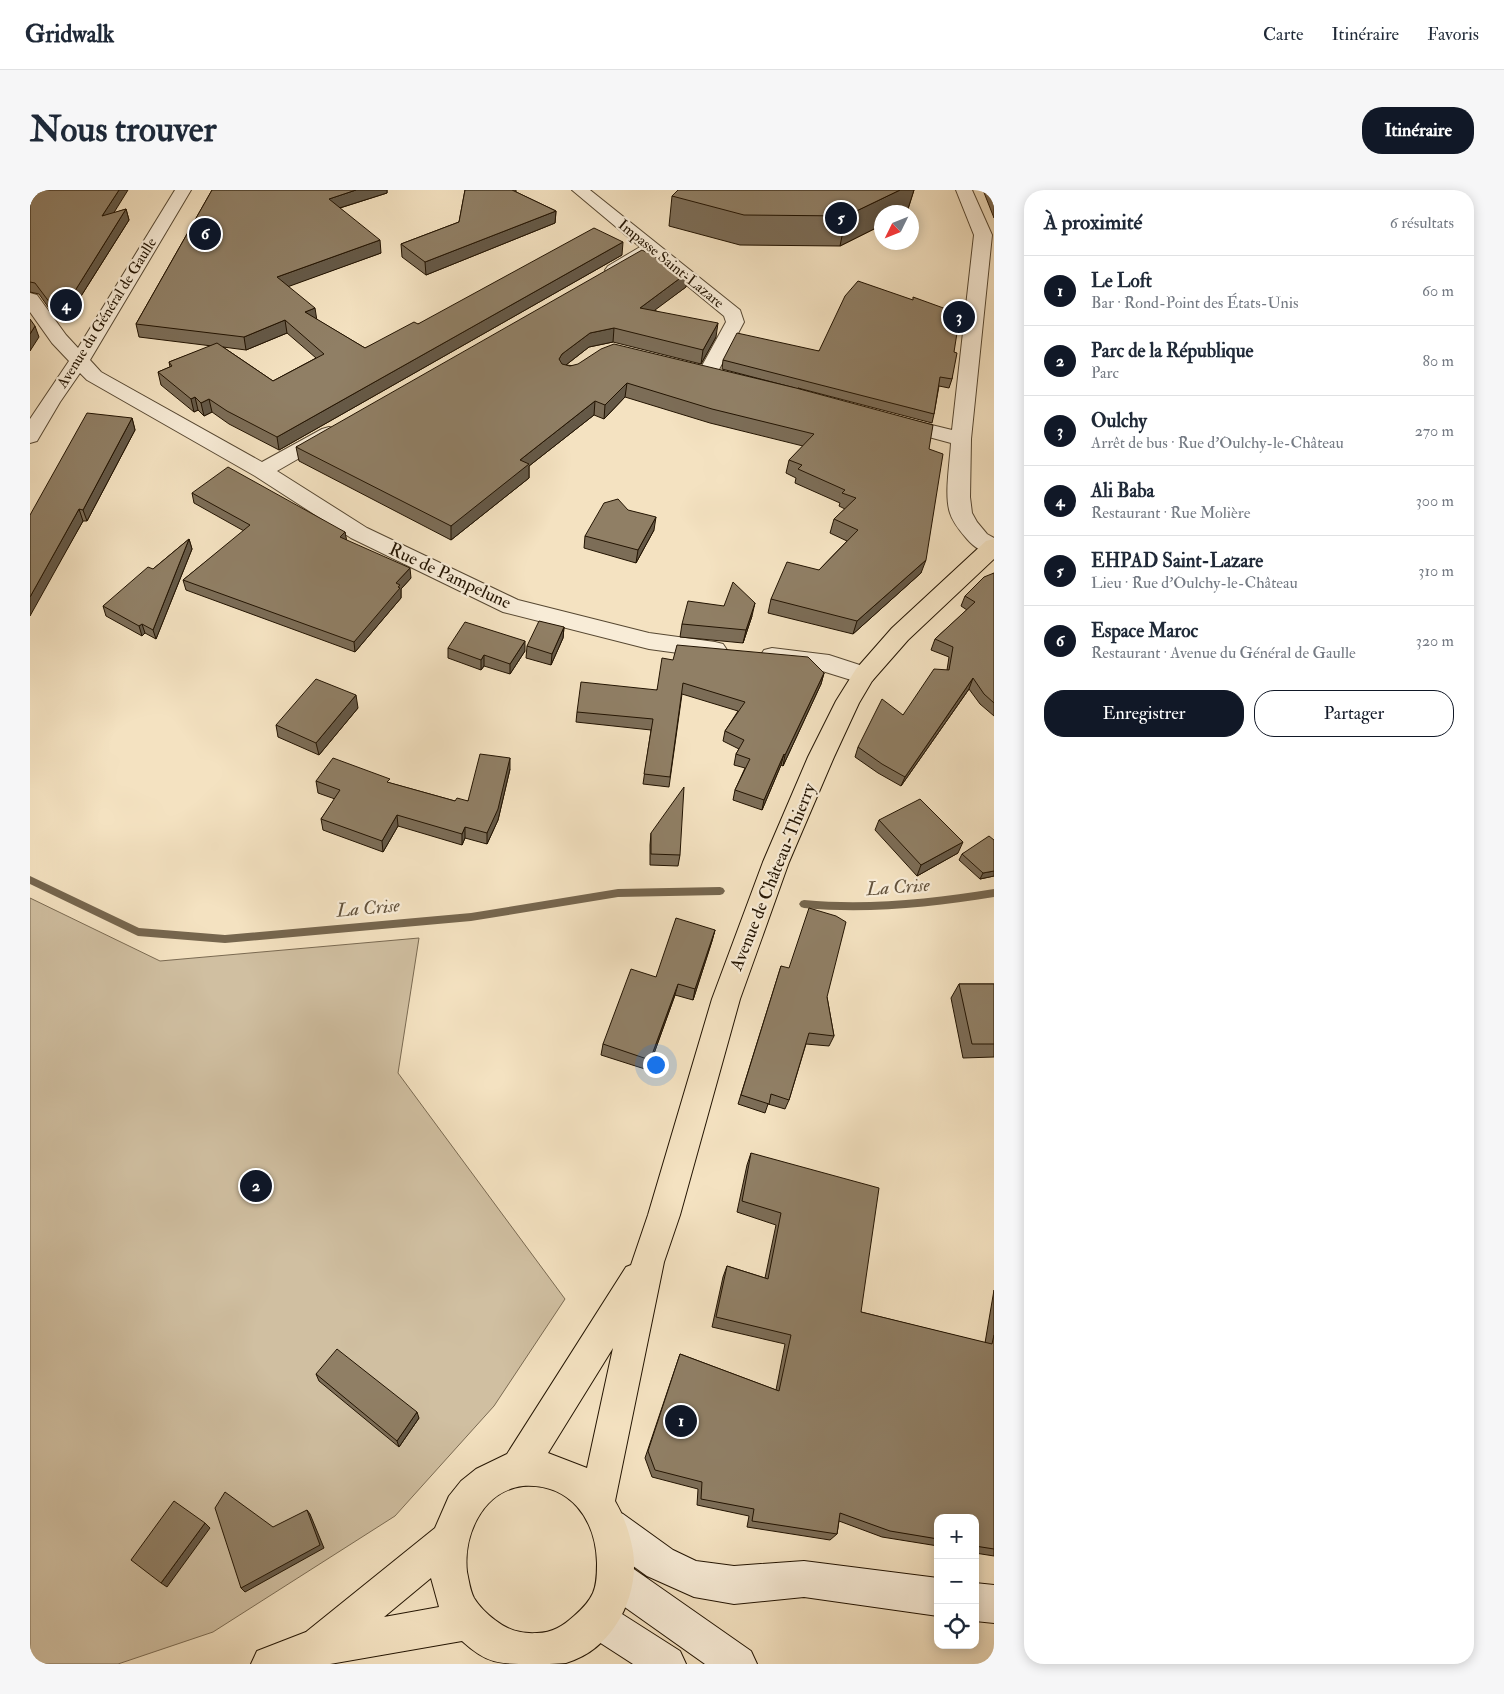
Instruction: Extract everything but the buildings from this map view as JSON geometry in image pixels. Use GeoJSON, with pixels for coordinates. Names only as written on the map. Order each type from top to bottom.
{"type":"FeatureCollection","features":[{"type":"Feature","properties":{"kind":"main road","name":"Avenue de Château-Thierry"},"geometry":{"type":"LineString","coordinates":[[648,1262],[664,1216],[726,999],[776,862],[821,757],[848,701],[864,675],[900,634],[993,546]]}},
{"type":"Feature","properties":{"kind":"main road"},"geometry":{"type":"LineString","coordinates":[[518,1469],[648,1262]]}},
{"type":"Feature","properties":{"kind":"main road"},"geometry":{"type":"LineString","coordinates":[[604,1515],[648,1262]]}},
{"type":"Feature","properties":{"kind":"main road"},"geometry":{"type":"LineString","coordinates":[[540,1468],[561,1474],[581,1486],[604,1515],[616,1552],[615,1578],[612,1592],[598,1620],[582,1637],[562,1649],[515,1658],[490,1642],[467,1621],[456,1603],[450,1582],[447,1562],[449,1540],[456,1517],[469,1497],[486,1482],[518,1469],[540,1468]]}},
{"type":"Feature","properties":{"kind":"main road"},"geometry":{"type":"LineString","coordinates":[[319,1646],[449,1540]]}},
{"type":"Feature","properties":{"kind":"main road"},"geometry":{"type":"LineString","coordinates":[[270,1664],[319,1646],[467,1621]]}},
{"type":"Feature","properties":{"kind":"street","name":"Avenue du Général de Gaulle"},"geometry":{"type":"LineString","coordinates":[[30,437],[40,401],[80,360],[184,190]]}},
{"type":"Feature","properties":{"kind":"street","name":"Impasse Saint-Lazare"},"geometry":{"type":"LineString","coordinates":[[580,190],[733,314],[735,322],[707,373]]}},
{"type":"Feature","properties":{"kind":"street"},"geometry":{"type":"LineString","coordinates":[[964,190],[983,235],[961,440],[959,497],[961,513],[968,526],[979,539],[993,546]]}},
{"type":"Feature","properties":{"kind":"street"},"geometry":{"type":"LineString","coordinates":[[600,278],[652,248]]}},
{"type":"Feature","properties":{"kind":"street","name":"Rue de Pampelune"},"geometry":{"type":"LineString","coordinates":[[30,299],[59,339],[94,376],[262,471],[359,533],[511,606],[649,641],[686,648],[816,660],[837,664],[864,675]]}},
{"type":"Feature","properties":{"kind":"street"},"geometry":{"type":"LineString","coordinates":[[874,416],[961,440]]}},
{"type":"Feature","properties":{"kind":"street"},"geometry":{"type":"LineString","coordinates":[[262,471],[348,422]]}},
{"type":"Feature","properties":{"kind":"street"},"geometry":{"type":"LineString","coordinates":[[604,1515],[660,1563],[694,1579],[734,1585],[804,1579],[934,1596]]}},
{"type":"Feature","properties":{"kind":"street"},"geometry":{"type":"LineString","coordinates":[[615,1578],[738,1664]]}},
{"type":"Feature","properties":{"kind":"street"},"geometry":{"type":"LineString","coordinates":[[979,1602],[994,1604]]}},
{"type":"Feature","properties":{"kind":"street"},"geometry":{"type":"LineString","coordinates":[[598,1620],[667,1664]]}},
{"type":"Feature","properties":{"kind":"shaded area"},"geometry":{"type":"Polygon","coordinates":[[[30,898],[160,961],[419,938],[398,1073],[565,1299],[494,1406],[395,1516],[213,1632],[118,1664],[30,1664],[30,898]]]}},
{"type":"Feature","properties":{"kind":"waterway","name":"La Crise"},"geometry":{"type":"LineString","coordinates":[[30,880],[138,932],[225,939],[471,917],[618,893],[720,891]]}},
{"type":"Feature","properties":{"kind":"waterway","name":"La Crise"},"geometry":{"type":"LineString","coordinates":[[804,904],[875,907],[923,903],[994,893]]}},
{"type":"Feature","properties":{"kind":"place","name":"EHPAD Saint-Lazare"},"geometry":{"type":"Point","coordinates":[841,218]}},
{"type":"Feature","properties":{"kind":"place","name":"Espace Maroc"},"geometry":{"type":"Point","coordinates":[205,234]}},
{"type":"Feature","properties":{"kind":"place","name":"Ali Baba"},"geometry":{"type":"Point","coordinates":[66,305]}},
{"type":"Feature","properties":{"kind":"place","name":"Oulchy"},"geometry":{"type":"Point","coordinates":[959,317]}},
{"type":"Feature","properties":{"kind":"place","name":"Parc de la République"},"geometry":{"type":"Point","coordinates":[256,1186]}},
{"type":"Feature","properties":{"kind":"place","name":"Le Loft"},"geometry":{"type":"Point","coordinates":[681,1421]}}]}
